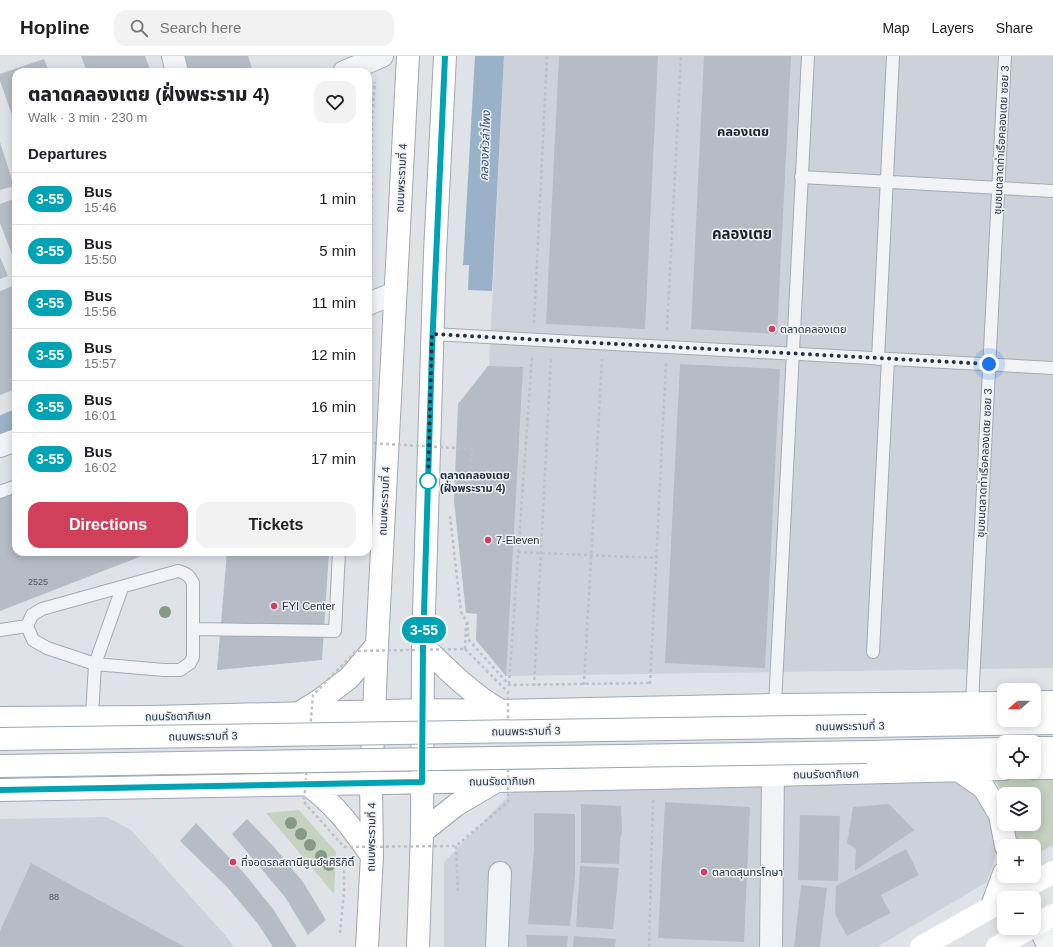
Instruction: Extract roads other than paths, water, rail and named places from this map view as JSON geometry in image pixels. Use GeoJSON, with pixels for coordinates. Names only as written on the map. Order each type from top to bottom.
{"type":"FeatureCollection","features":[{"type":"Feature","properties":{"kind":"main road","name":"ถนนพระรามที่ 4"},"geometry":{"type":"LineString","coordinates":[[366,947],[372,856],[371,783],[377,645],[375,539],[395,293],[408,56]]}},
{"type":"Feature","properties":{"kind":"main road"},"geometry":{"type":"LineString","coordinates":[[418,947],[422,832],[424,710],[423,646],[432,334],[445,56]]}},
{"type":"Feature","properties":{"kind":"main road"},"geometry":{"type":"LineString","coordinates":[[298,713],[320,700],[349,678],[377,645]]}},
{"type":"Feature","properties":{"kind":"main road"},"geometry":{"type":"LineString","coordinates":[[423,646],[467,688],[484,701],[501,711]]}},
{"type":"Feature","properties":{"kind":"main road"},"geometry":{"type":"LineString","coordinates":[[1041,702],[1053,702]]}},
{"type":"Feature","properties":{"kind":"main road","name":"ถนนรัชดาภิเษก"},"geometry":{"type":"LineString","coordinates":[[0,718],[92,716],[153,717],[424,710],[583,710],[775,705],[997,703]]}},
{"type":"Feature","properties":{"kind":"main road","name":"ถนนพระรามที่ 3"},"geometry":{"type":"LineString","coordinates":[[0,739],[1053,723]]}},
{"type":"Feature","properties":{"kind":"main road"},"geometry":{"type":"LineString","coordinates":[[1041,748],[1053,748]]}},
{"type":"Feature","properties":{"kind":"main road"},"geometry":{"type":"LineString","coordinates":[[0,766],[997,749]]}},
{"type":"Feature","properties":{"kind":"main road"},"geometry":{"type":"LineString","coordinates":[[1041,768],[1053,768]]}},
{"type":"Feature","properties":{"kind":"main road","name":"ถนนรัชดาภิเษก"},"geometry":{"type":"LineString","coordinates":[[0,790],[653,778],[997,769]]}},
{"type":"Feature","properties":{"kind":"main road"},"geometry":{"type":"LineString","coordinates":[[958,770],[984,788],[1000,815],[1005,839]]}},
{"type":"Feature","properties":{"kind":"main road"},"geometry":{"type":"LineString","coordinates":[[422,832],[456,805],[498,781]]}},
{"type":"Feature","properties":{"kind":"main road"},"geometry":{"type":"LineString","coordinates":[[307,784],[328,800],[372,856]]}},
{"type":"Feature","properties":{"kind":"main road"},"geometry":{"type":"LineString","coordinates":[[1019,891],[1053,872]]}},
{"type":"Feature","properties":{"kind":"main road"},"geometry":{"type":"LineString","coordinates":[[921,947],[997,903]]}},
{"type":"Feature","properties":{"kind":"main road"},"geometry":{"type":"LineString","coordinates":[[997,947],[1018,935]]}},
{"type":"Feature","properties":{"kind":"street"},"geometry":{"type":"LineString","coordinates":[[173,56],[176,68]]}},
{"type":"Feature","properties":{"kind":"street"},"geometry":{"type":"LineString","coordinates":[[354,68],[381,57]]}},
{"type":"Feature","properties":{"kind":"street"},"geometry":{"type":"LineString","coordinates":[[372,302],[395,293]]}},
{"type":"Feature","properties":{"kind":"street"},"geometry":{"type":"LineString","coordinates":[[0,446],[12,442]]}},
{"type":"Feature","properties":{"kind":"street"},"geometry":{"type":"LineString","coordinates":[[771,947],[773,775]]}},
{"type":"Feature","properties":{"kind":"street"},"geometry":{"type":"LineString","coordinates":[[497,947],[500,873]]}},
{"type":"Feature","properties":{"kind":"street"},"geometry":{"type":"LineString","coordinates":[[1041,928],[1049,947]]}},
{"type":"Feature","properties":{"kind":"lane"},"geometry":{"type":"LineString","coordinates":[[775,705],[808,56]]}},
{"type":"Feature","properties":{"kind":"lane"},"geometry":{"type":"LineString","coordinates":[[873,652],[883,359],[887,182],[893,56]]}},
{"type":"Feature","properties":{"kind":"lane","name":"ชุมชนตลาดท่าเรือคลองเตย ซอย 3"},"geometry":{"type":"LineString","coordinates":[[972,703],[1005,56]]}},
{"type":"Feature","properties":{"kind":"lane"},"geometry":{"type":"LineString","coordinates":[[801,177],[1053,191]]}},
{"type":"Feature","properties":{"kind":"lane"},"geometry":{"type":"LineString","coordinates":[[432,334],[1053,368]]}},
{"type":"Feature","properties":{"kind":"lane"},"geometry":{"type":"LineString","coordinates":[[0,492],[12,488]]}},
{"type":"Feature","properties":{"kind":"lane"},"geometry":{"type":"LineString","coordinates":[[193,629],[335,631],[339,556]]}},
{"type":"Feature","properties":{"kind":"lane"},"geometry":{"type":"LineString","coordinates":[[178,571],[185,572],[190,576],[193,583],[193,657],[190,663],[180,670],[152,670],[95,664],[47,648],[33,640],[27,626],[32,615],[42,609],[122,588],[178,571]]}},
{"type":"Feature","properties":{"kind":"lane"},"geometry":{"type":"LineString","coordinates":[[92,716],[95,664],[122,588]]}},
{"type":"Feature","properties":{"kind":"lane"},"geometry":{"type":"LineString","coordinates":[[0,630],[27,626]]}},
{"type":"Feature","properties":{"kind":"water","name":"คลองหัวลำโพง"},"geometry":{"type":"Polygon","coordinates":[[[475,56],[504,56],[492,291],[468,290],[469,265],[463,265],[475,56]]]}},
{"type":"Feature","properties":{"kind":"waterway"},"geometry":{"type":"LineString","coordinates":[[0,427],[12,422]]}},
{"type":"Feature","properties":{"kind":"place","name":"ตลาดคลองเตย"},"geometry":{"type":"Point","coordinates":[772,329]}},
{"type":"Feature","properties":{"kind":"place","name":"ตลาดคลองเตย (ฝั่งพระราม 4)"},"geometry":{"type":"Point","coordinates":[428,481]}},
{"type":"Feature","properties":{"kind":"place","name":"7-Eleven"},"geometry":{"type":"Point","coordinates":[488,540]}},
{"type":"Feature","properties":{"kind":"place","name":"FYI Center"},"geometry":{"type":"Point","coordinates":[274,606]}},
{"type":"Feature","properties":{"kind":"place","name":"ที่จอดรถสถานีศูนย์ฯศิริกิติ์"},"geometry":{"type":"Point","coordinates":[233,862]}},
{"type":"Feature","properties":{"kind":"place","name":"ตลาดสุนทรโกษา"},"geometry":{"type":"Point","coordinates":[704,872]}},
{"type":"Feature","properties":{"kind":"district","name":"คลองเตย"},"geometry":{"type":"Point","coordinates":[743,131]}},
{"type":"Feature","properties":{"kind":"district","name":"คลองเตย"},"geometry":{"type":"Point","coordinates":[742,233]}}]}
